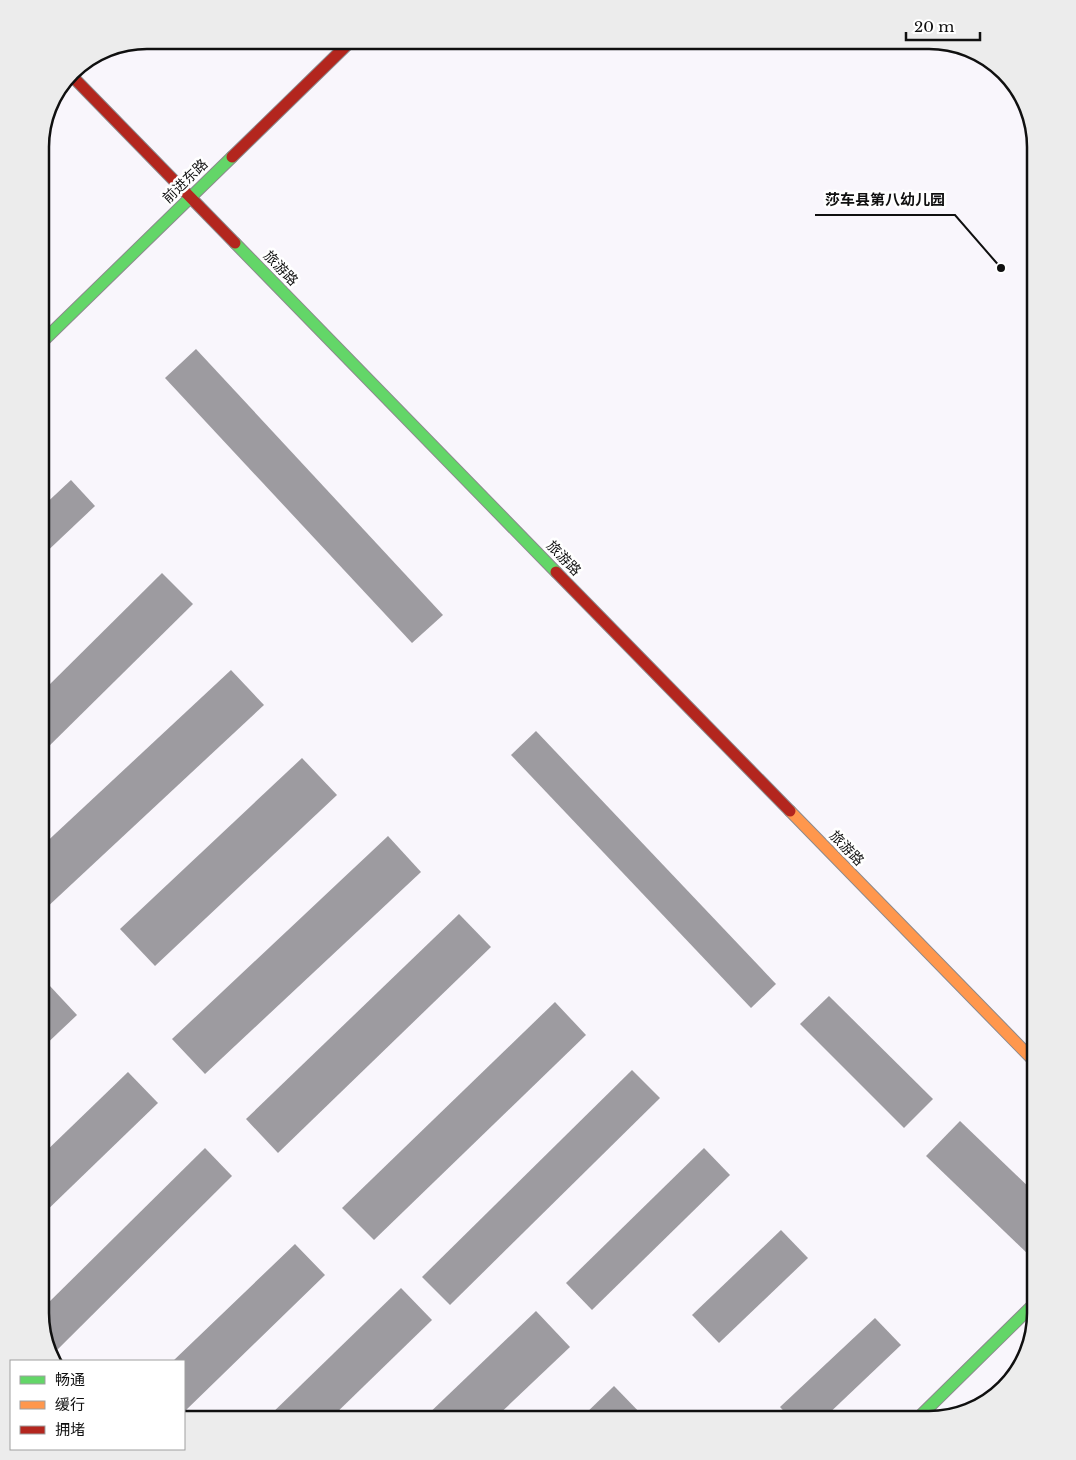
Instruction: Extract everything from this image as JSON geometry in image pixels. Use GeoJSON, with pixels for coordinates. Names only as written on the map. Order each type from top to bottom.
{"type":"FeatureCollection","features":[{"type":"Feature","properties":{"kind":"street","name":"前进东路"},"geometry":{"type":"LineString","coordinates":[[49,335],[343,49]]}},
{"type":"Feature","properties":{"kind":"street","name":"旅游路"},"geometry":{"type":"LineString","coordinates":[[75,79],[1027,1054]]}},
{"type":"Feature","properties":{"kind":"street"},"geometry":{"type":"LineString","coordinates":[[925,1411],[1027,1311]]}},
{"type":"Feature","properties":{"kind":"building"},"geometry":{"type":"Polygon","coordinates":[[[196,349],[443,615],[412,643],[165,378],[196,349]]]}},
{"type":"Feature","properties":{"kind":"building"},"geometry":{"type":"Polygon","coordinates":[[[71,480],[95,506],[49,549],[49,501],[71,480]]]}},
{"type":"Feature","properties":{"kind":"building"},"geometry":{"type":"Polygon","coordinates":[[[162,573],[193,604],[49,746],[49,685],[162,573]]]}},
{"type":"Feature","properties":{"kind":"building"},"geometry":{"type":"Polygon","coordinates":[[[231,670],[264,705],[49,905],[49,840],[231,670]]]}},
{"type":"Feature","properties":{"kind":"building"},"geometry":{"type":"Polygon","coordinates":[[[536,731],[776,984],[751,1008],[511,755],[536,731]]]}},
{"type":"Feature","properties":{"kind":"building"},"geometry":{"type":"Polygon","coordinates":[[[302,758],[337,795],[155,966],[120,929],[302,758]]]}},
{"type":"Feature","properties":{"kind":"building"},"geometry":{"type":"Polygon","coordinates":[[[388,836],[421,872],[205,1074],[172,1039],[388,836]]]}},
{"type":"Feature","properties":{"kind":"building"},"geometry":{"type":"Polygon","coordinates":[[[459,914],[491,947],[278,1153],[246,1119],[459,914]]]}},
{"type":"Feature","properties":{"kind":"building"},"geometry":{"type":"Polygon","coordinates":[[[49,985],[77,1015],[49,1041],[49,985]]]}},
{"type":"Feature","properties":{"kind":"building"},"geometry":{"type":"Polygon","coordinates":[[[829,996],[933,1099],[904,1128],[800,1024],[829,996]]]}},
{"type":"Feature","properties":{"kind":"building"},"geometry":{"type":"Polygon","coordinates":[[[555,1002],[586,1035],[374,1240],[342,1208],[555,1002]]]}},
{"type":"Feature","properties":{"kind":"building"},"geometry":{"type":"Polygon","coordinates":[[[632,1070],[660,1098],[450,1305],[422,1277],[632,1070]]]}},
{"type":"Feature","properties":{"kind":"building"},"geometry":{"type":"Polygon","coordinates":[[[128,1072],[158,1103],[49,1208],[49,1148],[128,1072]]]}},
{"type":"Feature","properties":{"kind":"building"},"geometry":{"type":"Polygon","coordinates":[[[960,1121],[1027,1185],[1027,1253],[926,1156],[960,1121]]]}},
{"type":"Feature","properties":{"kind":"building"},"geometry":{"type":"Polygon","coordinates":[[[205,1148],[232,1176],[56,1351],[50,1326],[49,1302],[205,1148]]]}},
{"type":"Feature","properties":{"kind":"building"},"geometry":{"type":"Polygon","coordinates":[[[704,1148],[730,1175],[592,1310],[566,1283],[704,1148]]]}},
{"type":"Feature","properties":{"kind":"building"},"geometry":{"type":"Polygon","coordinates":[[[781,1230],[808,1258],[719,1343],[692,1315],[781,1230]]]}},
{"type":"Feature","properties":{"kind":"building"},"geometry":{"type":"Polygon","coordinates":[[[295,1244],[325,1275],[185,1411],[185,1360],[174,1360],[295,1244]]]}},
{"type":"Feature","properties":{"kind":"building"},"geometry":{"type":"Polygon","coordinates":[[[401,1288],[432,1320],[338,1411],[274,1411],[401,1288]]]}},
{"type":"Feature","properties":{"kind":"building"},"geometry":{"type":"Polygon","coordinates":[[[536,1311],[570,1347],[502,1411],[431,1411],[536,1311]]]}},
{"type":"Feature","properties":{"kind":"building"},"geometry":{"type":"Polygon","coordinates":[[[875,1318],[901,1345],[831,1411],[784,1411],[780,1407],[875,1318]]]}},
{"type":"Feature","properties":{"kind":"building"},"geometry":{"type":"Polygon","coordinates":[[[614,1386],[638,1411],[588,1411],[614,1386]]]}},
{"type":"Feature","properties":{"kind":"traffic: fast"},"geometry":{"type":"LineString","coordinates":[[49,335],[232,157]]}},
{"type":"Feature","properties":{"kind":"traffic: fast"},"geometry":{"type":"LineString","coordinates":[[235,243],[556,572]]}},
{"type":"Feature","properties":{"kind":"traffic: fast"},"geometry":{"type":"LineString","coordinates":[[925,1411],[1027,1311]]}},
{"type":"Feature","properties":{"kind":"traffic: slow"},"geometry":{"type":"LineString","coordinates":[[790,811],[1027,1054]]}},
{"type":"Feature","properties":{"kind":"traffic: jam"},"geometry":{"type":"LineString","coordinates":[[232,157],[343,49]]}},
{"type":"Feature","properties":{"kind":"traffic: jam"},"geometry":{"type":"LineString","coordinates":[[75,79],[235,243]]}},
{"type":"Feature","properties":{"kind":"traffic: jam"},"geometry":{"type":"LineString","coordinates":[[556,572],[790,811]]}},
{"type":"Feature","properties":{"kind":"place","name":"莎车县第八幼儿园"},"geometry":{"type":"Point","coordinates":[1001,268]}}]}
